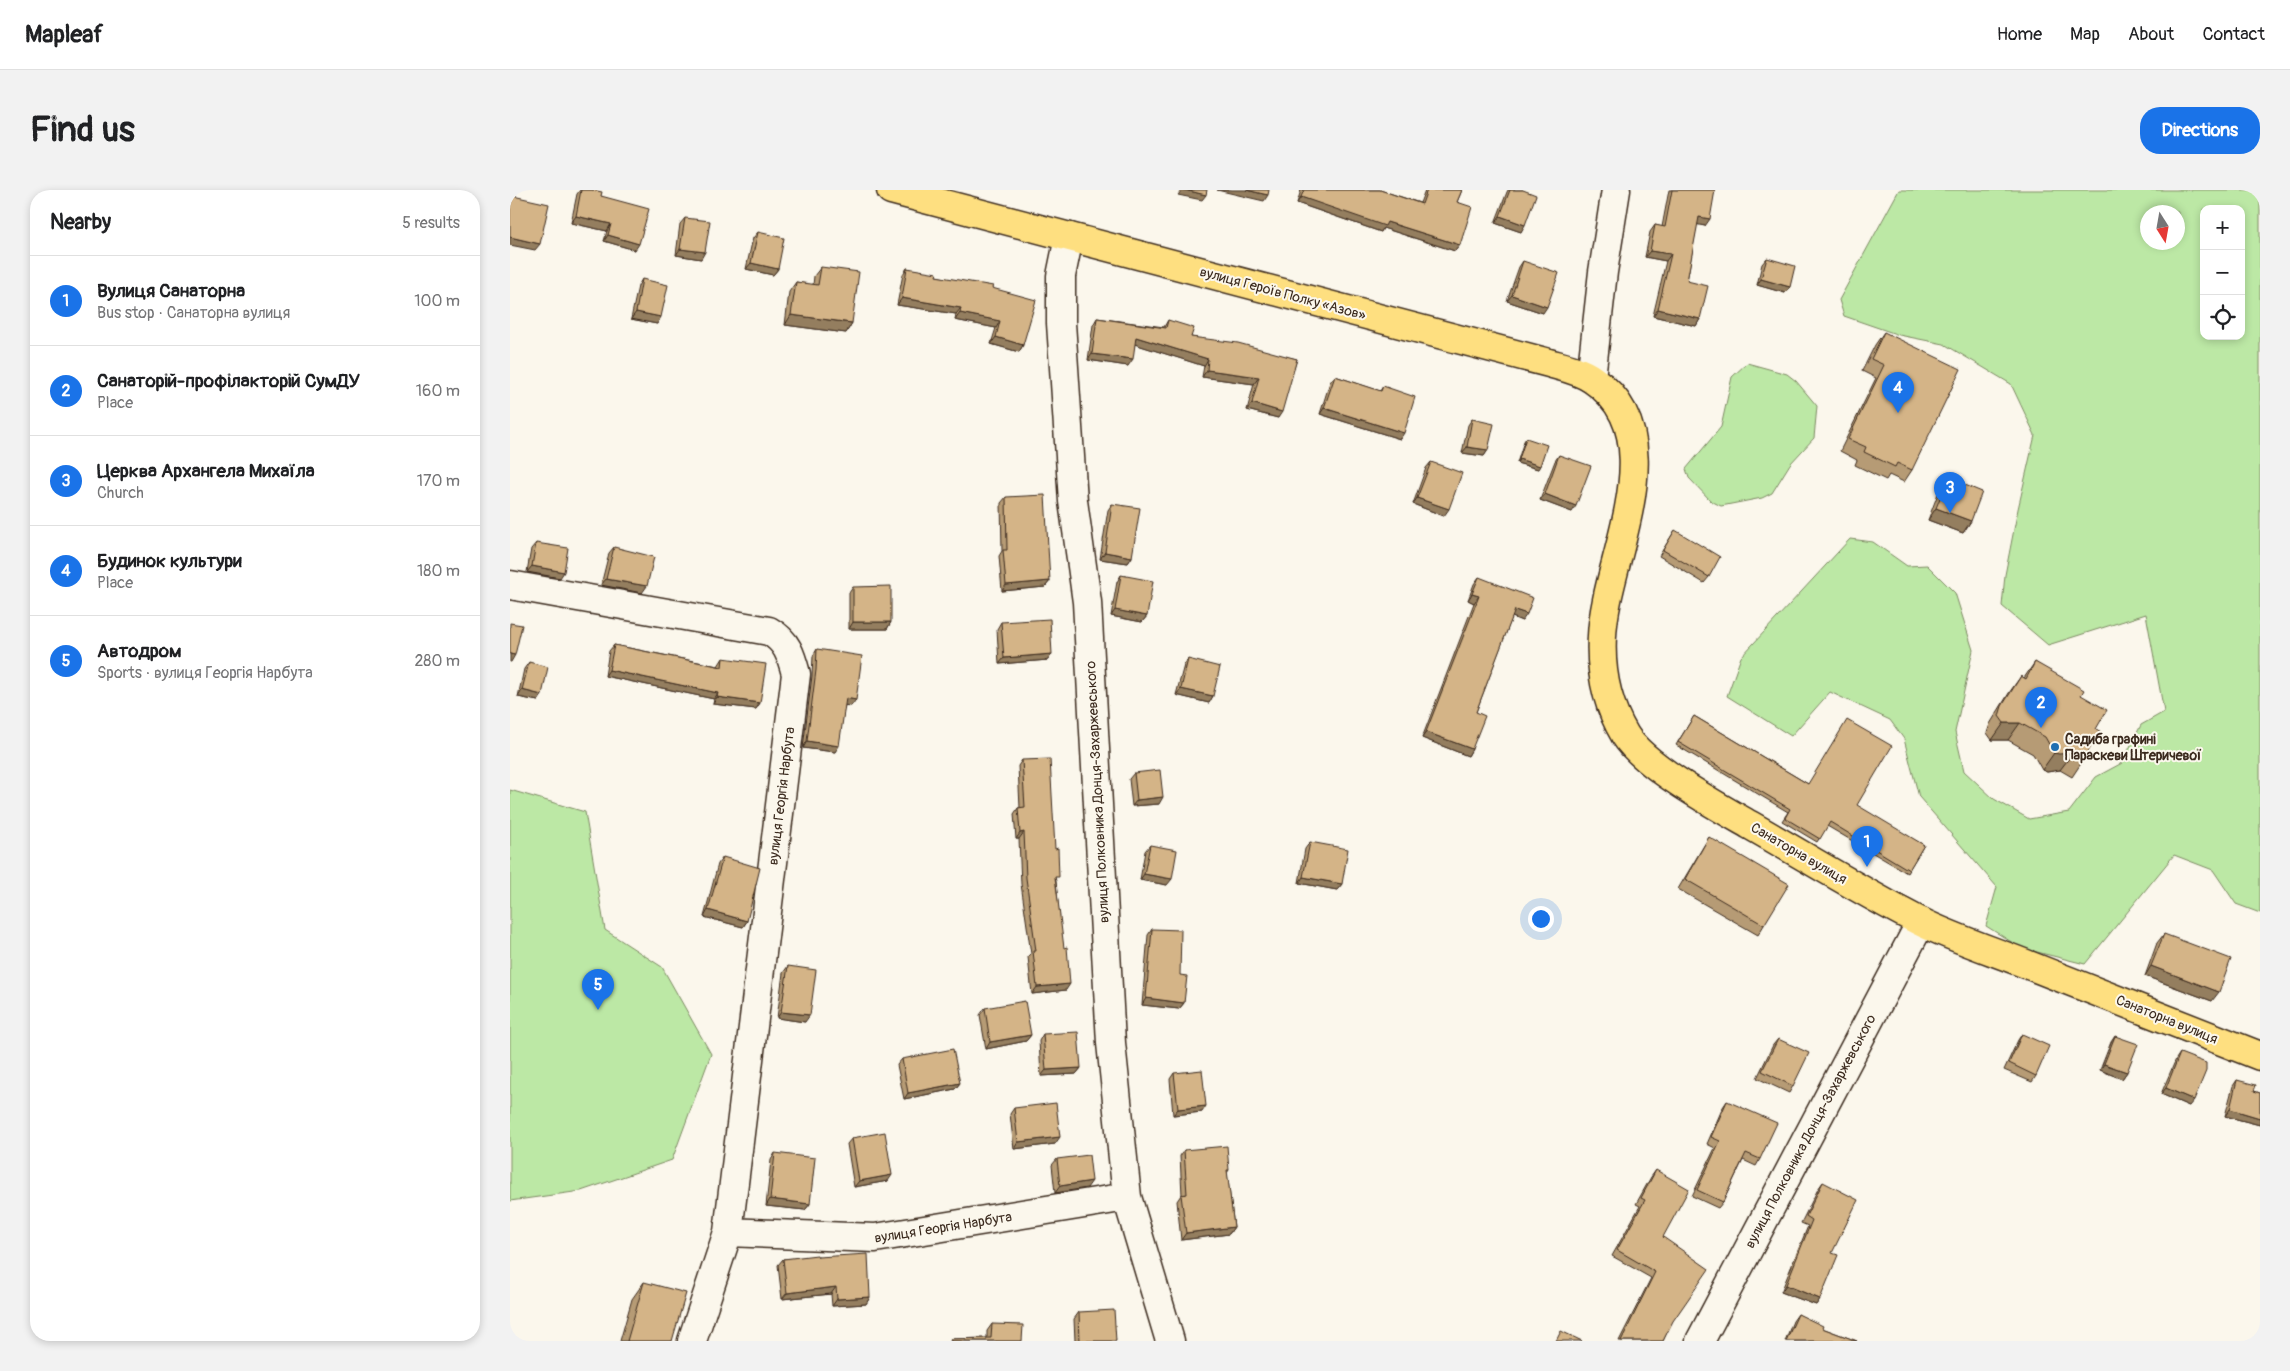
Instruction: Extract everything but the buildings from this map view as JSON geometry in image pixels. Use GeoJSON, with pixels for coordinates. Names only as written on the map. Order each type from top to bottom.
{"type":"FeatureCollection","features":[{"type":"Feature","properties":{"kind":"main road","name":"вулиця Героїв Полку «Азов»"},"geometry":{"type":"LineString","coordinates":[[891,190],[1549,363],[1591,378],[1606,390],[1618,406],[1628,426],[1633,449]]}},
{"type":"Feature","properties":{"kind":"main road","name":"Санаторна вулиця"},"geometry":{"type":"LineString","coordinates":[[1633,449],[1634,474],[1630,501],[1602,634],[1602,668],[1608,696],[1627,738],[1643,755],[1703,798],[1921,922],[2260,1056]]}},
{"type":"Feature","properties":{"kind":"street"},"geometry":{"type":"LineString","coordinates":[[1591,378],[1603,272],[1616,190]]}},
{"type":"Feature","properties":{"kind":"street","name":"вулиця Полковника Донця-Захаржевського"},"geometry":{"type":"LineString","coordinates":[[1069,237],[1061,276],[1061,323],[1073,501],[1087,602],[1111,1043],[1127,1198],[1170,1341]]}},
{"type":"Feature","properties":{"kind":"street","name":"вулиця Георгія Нарбута"},"geometry":{"type":"LineString","coordinates":[[510,585],[769,631],[781,638],[791,655],[796,674],[728,1232],[692,1341]]}},
{"type":"Feature","properties":{"kind":"street","name":"вулиця Полковника Донця-Захаржевського"},"geometry":{"type":"LineString","coordinates":[[1700,1341],[1921,922]]}},
{"type":"Feature","properties":{"kind":"street","name":"вулиця Георгія Нарбута"},"geometry":{"type":"LineString","coordinates":[[728,1232],[876,1238],[1127,1198]]}},
{"type":"Feature","properties":{"kind":"green space"},"geometry":{"type":"Polygon","coordinates":[[[1899,190],[2260,190],[2260,913],[2236,904],[2213,870],[2174,855],[2085,964],[2021,948],[1986,926],[1997,887],[1919,797],[1904,739],[1890,720],[1830,692],[1791,736],[1727,696],[1741,657],[1850,539],[1873,542],[1907,566],[1927,565],[1955,593],[1973,650],[1955,732],[1964,771],[1994,799],[2029,819],[2069,812],[2096,777],[2122,763],[2141,725],[2164,712],[2146,614],[2048,645],[2002,606],[2005,575],[2035,435],[2011,384],[1944,344],[1899,335],[1844,316],[1839,300],[1899,190]]]}},
{"type":"Feature","properties":{"kind":"green space"},"geometry":{"type":"Polygon","coordinates":[[[1747,363],[1787,374],[1796,381],[1817,406],[1814,438],[1790,464],[1772,493],[1762,498],[1721,506],[1711,501],[1689,478],[1686,469],[1721,427],[1732,377],[1747,363]]]}},
{"type":"Feature","properties":{"kind":"green space"},"geometry":{"type":"Polygon","coordinates":[[[510,790],[585,812],[605,930],[662,967],[711,1054],[672,1160],[581,1191],[510,1201],[510,790]]]}},
{"type":"Feature","properties":{"kind":"place","name":"Будинок культури"},"geometry":{"type":"Point","coordinates":[1898,413]}},
{"type":"Feature","properties":{"kind":"place","name":"Церква Архангела Михаїла"},"geometry":{"type":"Point","coordinates":[1950,513]}},
{"type":"Feature","properties":{"kind":"place","name":"Санаторій-профілакторій СумДУ"},"geometry":{"type":"Point","coordinates":[2041,728]}},
{"type":"Feature","properties":{"kind":"place","name":"Садиба графині Параскеви Штеричевої"},"geometry":{"type":"Point","coordinates":[2055,747]}},
{"type":"Feature","properties":{"kind":"place","name":"Вулиця Санаторна"},"geometry":{"type":"Point","coordinates":[1867,867]}},
{"type":"Feature","properties":{"kind":"place","name":"Автодром"},"geometry":{"type":"Point","coordinates":[598,1010]}}]}
